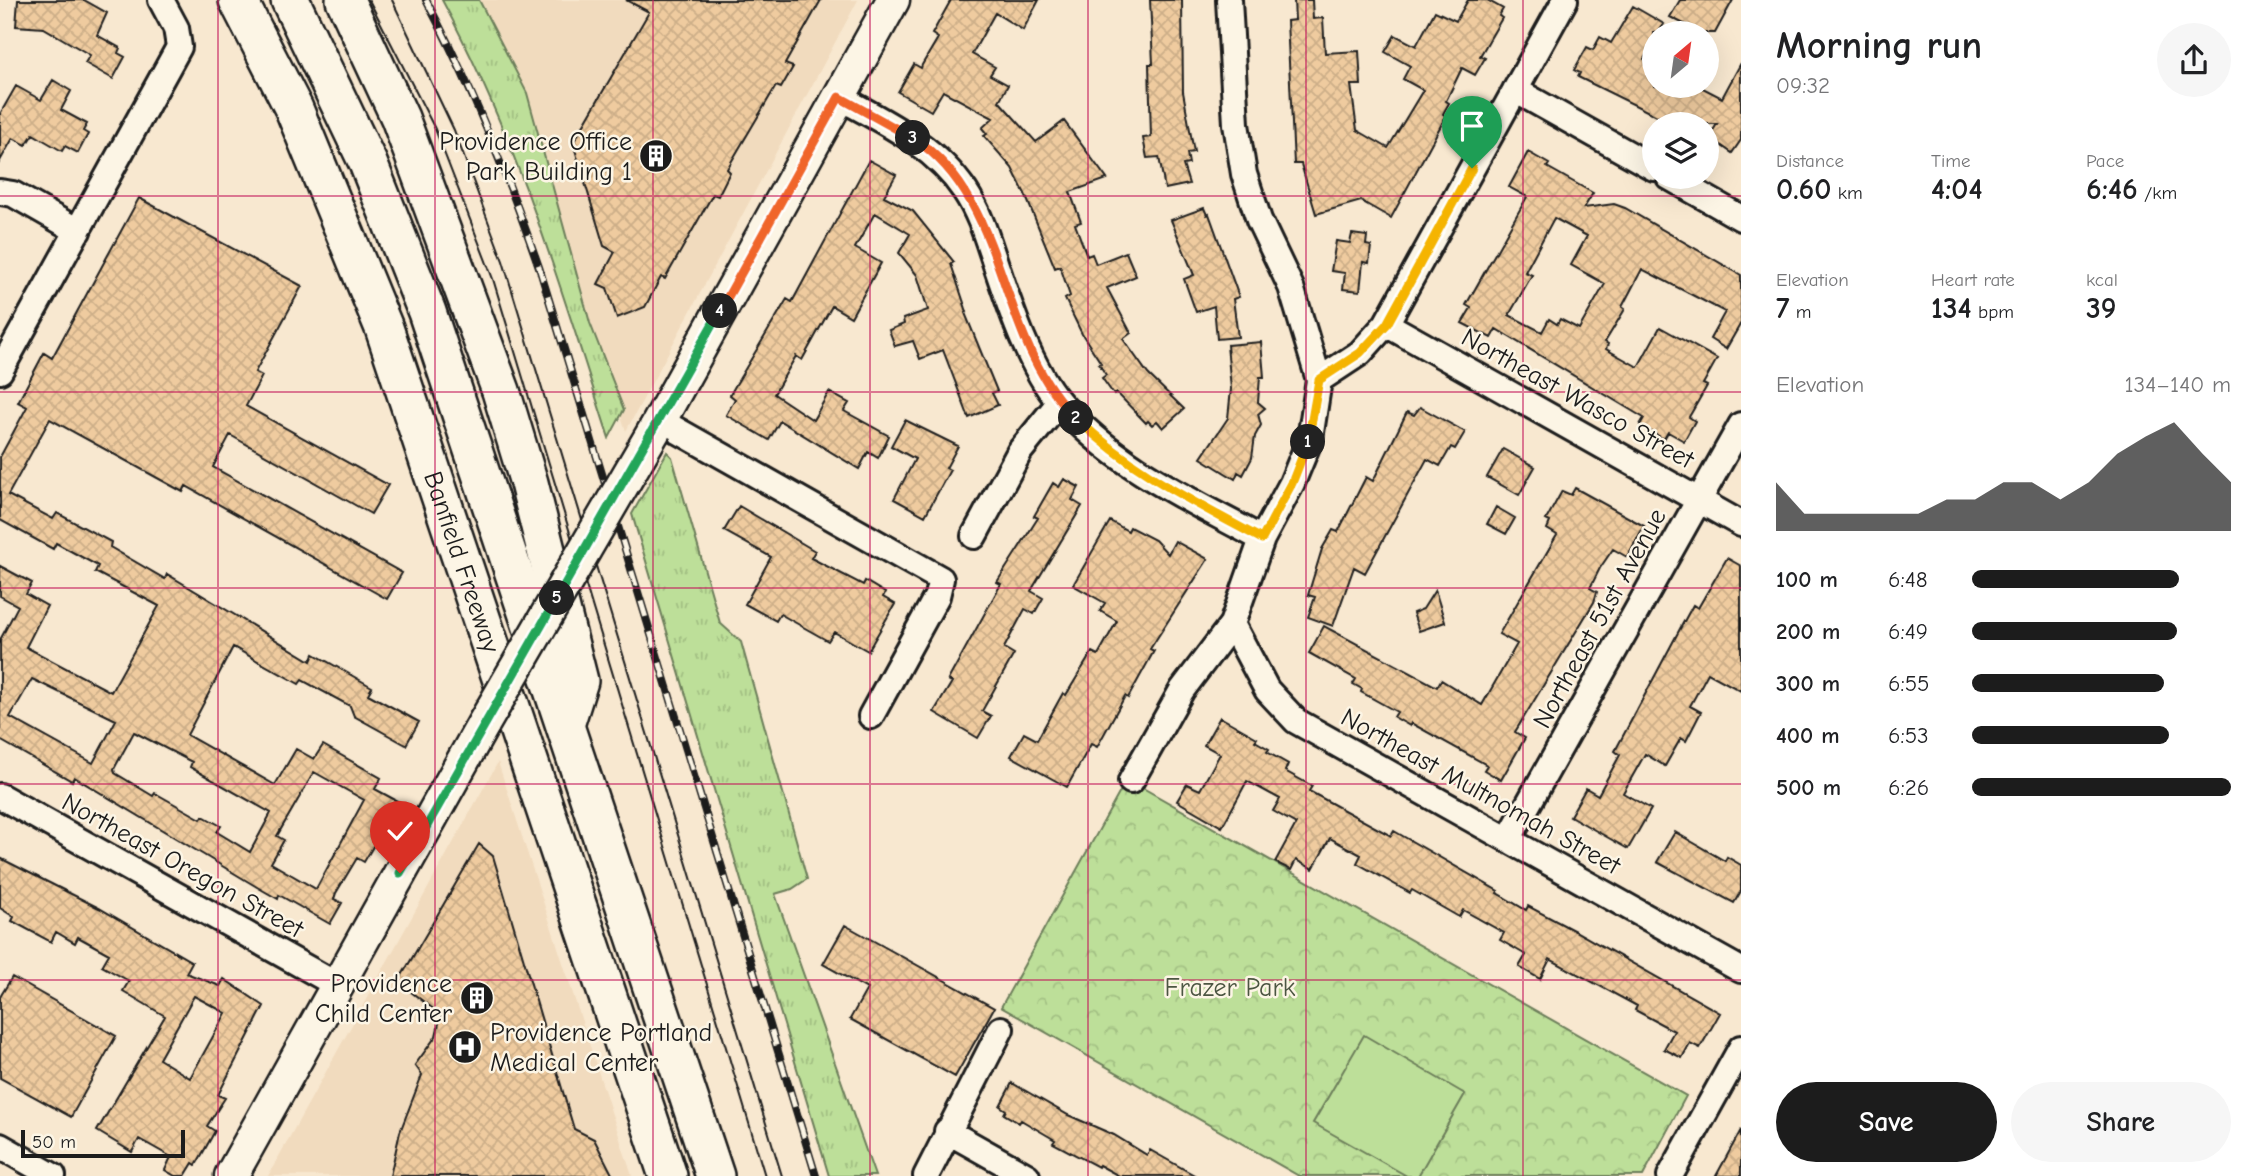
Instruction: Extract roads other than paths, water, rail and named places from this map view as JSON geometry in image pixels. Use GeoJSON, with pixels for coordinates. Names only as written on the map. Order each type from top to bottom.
{"type":"FeatureCollection","features":[{"type":"Feature","properties":{"kind":"highway","name":"Banfield Freeway"},"geometry":{"type":"LineString","coordinates":[[238,0],[299,121],[384,328],[438,482],[668,1176]]}},
{"type":"Feature","properties":{"kind":"highway","name":"Banfield Freeway"},"geometry":{"type":"LineString","coordinates":[[290,0],[368,163],[427,312],[715,1176]]}},
{"type":"Feature","properties":{"kind":"highway"},"geometry":{"type":"LineString","coordinates":[[345,0],[400,118],[509,417],[579,681],[565,725]]}},
{"type":"Feature","properties":{"kind":"main road"},"geometry":{"type":"LineString","coordinates":[[232,1176],[484,723],[657,425],[893,0]]}},
{"type":"Feature","properties":{"kind":"street"},"geometry":{"type":"LineString","coordinates":[[0,371],[179,47],[176,29],[161,0]]}},
{"type":"Feature","properties":{"kind":"street"},"geometry":{"type":"LineString","coordinates":[[1131,781],[1182,690],[1232,624],[1262,539],[1310,439],[1319,380],[1291,287],[1259,220],[1244,174],[1236,124],[1229,0]]}},
{"type":"Feature","properties":{"kind":"street"},"geometry":{"type":"LineString","coordinates":[[1319,380],[1360,353],[1387,324],[1565,0]]}},
{"type":"Feature","properties":{"kind":"street"},"geometry":{"type":"LineString","coordinates":[[1515,90],[1642,161]]}},
{"type":"Feature","properties":{"kind":"street"},"geometry":{"type":"LineString","coordinates":[[839,97],[916,140],[964,190],[981,217],[1019,325],[1040,371],[1059,402],[1117,455],[1153,480],[1262,539]]}},
{"type":"Feature","properties":{"kind":"street"},"geometry":{"type":"LineString","coordinates":[[1690,189],[1741,218]]}},
{"type":"Feature","properties":{"kind":"street"},"geometry":{"type":"LineString","coordinates":[[0,192],[13,194],[78,230]]}},
{"type":"Feature","properties":{"kind":"street","name":"Northeast Wasco Street"},"geometry":{"type":"LineString","coordinates":[[1387,324],[1741,524]]}},
{"type":"Feature","properties":{"kind":"street"},"geometry":{"type":"LineString","coordinates":[[974,536],[1020,451],[1059,402]]}},
{"type":"Feature","properties":{"kind":"street"},"geometry":{"type":"LineString","coordinates":[[657,425],[940,579],[937,596],[871,716]]}},
{"type":"Feature","properties":{"kind":"street","name":"Northeast 51st Avenue"},"geometry":{"type":"LineString","coordinates":[[1508,840],[1741,425]]}},
{"type":"Feature","properties":{"kind":"street","name":"Northeast Multnomah Street"},"geometry":{"type":"LineString","coordinates":[[1232,624],[1267,690],[1296,721],[1741,970]]}},
{"type":"Feature","properties":{"kind":"street","name":"Northeast Oregon Street"},"geometry":{"type":"LineString","coordinates":[[0,796],[337,985]]}},
{"type":"Feature","properties":{"kind":"street"},"geometry":{"type":"LineString","coordinates":[[926,1176],[1001,1029]]}},
{"type":"Feature","properties":{"kind":"street"},"geometry":{"type":"LineString","coordinates":[[1670,1176],[1741,1048]]}},
{"type":"Feature","properties":{"kind":"street"},"geometry":{"type":"LineString","coordinates":[[947,1131],[1027,1176]]}},
{"type":"Feature","properties":{"kind":"street"},"geometry":{"type":"LineString","coordinates":[[0,1146],[53,1176]]}},
{"type":"Feature","properties":{"kind":"tram line"},"geometry":{"type":"LineString","coordinates":[[369,0],[435,129],[493,279],[765,1176]]}},
{"type":"Feature","properties":{"kind":"tram line"},"geometry":{"type":"LineString","coordinates":[[392,0],[454,130],[503,261],[782,1176]]}},
{"type":"Feature","properties":{"kind":"railway"},"geometry":{"type":"LineString","coordinates":[[426,0],[488,131],[539,267],[816,1176]]}},
{"type":"Feature","properties":{"kind":"place","name":"Providence Office Park Building 1"},"geometry":{"type":"Point","coordinates":[656,156]}},
{"type":"Feature","properties":{"kind":"place","name":"Providence Child Center"},"geometry":{"type":"Point","coordinates":[477,998]}},
{"type":"Feature","properties":{"kind":"place","name":"Providence Portland Medical Center"},"geometry":{"type":"Point","coordinates":[465,1047]}},
{"type":"Feature","properties":{"kind":"park label","name":"Frazer Park"},"geometry":{"type":"Point","coordinates":[1230,987]}}]}
